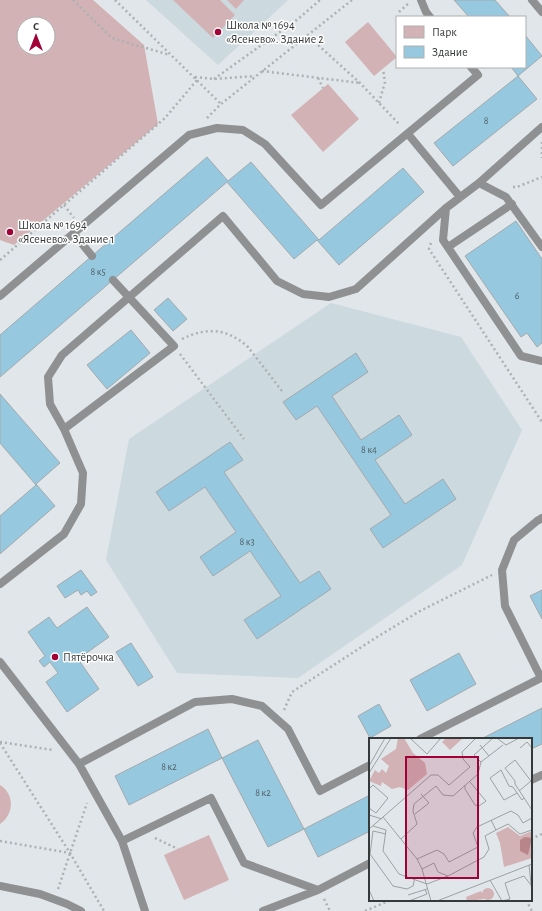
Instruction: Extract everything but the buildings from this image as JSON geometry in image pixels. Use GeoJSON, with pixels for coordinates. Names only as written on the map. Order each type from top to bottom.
{"type":"FeatureCollection","features":[{"type":"Feature","properties":{"kind":"lane"},"geometry":{"type":"LineString","coordinates":[[421,0],[429,16]]}},
{"type":"Feature","properties":{"kind":"lane"},"geometry":{"type":"LineString","coordinates":[[532,0],[542,12]]}},
{"type":"Feature","properties":{"kind":"lane"},"geometry":{"type":"LineString","coordinates":[[0,296],[189,135],[217,128],[243,130],[265,144],[321,205],[478,75],[473,68]]}},
{"type":"Feature","properties":{"kind":"lane"},"geometry":{"type":"LineString","coordinates":[[0,584],[64,534],[81,504],[83,473],[64,429],[50,404],[48,378],[62,354],[223,216],[277,280],[303,294],[329,297],[356,289],[446,208],[479,183],[542,126]]}},
{"type":"Feature","properties":{"kind":"lane"},"geometry":{"type":"LineString","coordinates":[[408,134],[460,197]]}},
{"type":"Feature","properties":{"kind":"lane"},"geometry":{"type":"LineString","coordinates":[[479,183],[506,197],[542,247]]}},
{"type":"Feature","properties":{"kind":"lane"},"geometry":{"type":"LineString","coordinates":[[448,247],[512,204]]}},
{"type":"Feature","properties":{"kind":"lane"},"geometry":{"type":"LineString","coordinates":[[446,208],[443,240],[520,356],[542,361]]}},
{"type":"Feature","properties":{"kind":"lane"},"geometry":{"type":"LineString","coordinates":[[74,234],[92,256]]}},
{"type":"Feature","properties":{"kind":"lane"},"geometry":{"type":"LineString","coordinates":[[64,429],[174,346],[114,280]]}},
{"type":"Feature","properties":{"kind":"lane"},"geometry":{"type":"LineString","coordinates":[[425,738],[435,736],[541,678],[505,606],[502,570],[514,540],[542,518]]}},
{"type":"Feature","properties":{"kind":"lane"},"geometry":{"type":"LineString","coordinates":[[0,662],[79,764],[93,788],[122,841],[145,911]]}},
{"type":"Feature","properties":{"kind":"lane"},"geometry":{"type":"LineString","coordinates":[[79,764],[195,702],[232,698],[262,706],[288,729],[320,791],[369,766]]}},
{"type":"Feature","properties":{"kind":"lane"},"geometry":{"type":"LineString","coordinates":[[532,780],[542,775]]}},
{"type":"Feature","properties":{"kind":"lane"},"geometry":{"type":"LineString","coordinates":[[122,841],[211,798],[244,863],[318,890]]}},
{"type":"Feature","properties":{"kind":"lane"},"geometry":{"type":"LineString","coordinates":[[263,911],[318,890],[369,864]]}},
{"type":"Feature","properties":{"kind":"lane"},"geometry":{"type":"LineString","coordinates":[[0,886],[40,894],[55,899],[67,908],[81,911]]}},
{"type":"Feature","properties":{"kind":"path"},"geometry":{"type":"LineString","coordinates":[[72,0],[112,38],[172,56]]}},
{"type":"Feature","properties":{"kind":"path"},"geometry":{"type":"LineString","coordinates":[[115,0],[221,104]]}},
{"type":"Feature","properties":{"kind":"path"},"geometry":{"type":"LineString","coordinates":[[214,79],[298,19],[320,0]]}},
{"type":"Feature","properties":{"kind":"path"},"geometry":{"type":"LineString","coordinates":[[205,120],[221,104],[352,0]]}},
{"type":"Feature","properties":{"kind":"path"},"geometry":{"type":"LineString","coordinates":[[399,12],[411,0]]}},
{"type":"Feature","properties":{"kind":"path"},"geometry":{"type":"LineString","coordinates":[[307,35],[360,83],[408,134]]}},
{"type":"Feature","properties":{"kind":"path"},"geometry":{"type":"LineString","coordinates":[[379,103],[385,82],[383,69]]}},
{"type":"Feature","properties":{"kind":"path"},"geometry":{"type":"LineString","coordinates":[[262,71],[360,83]]}},
{"type":"Feature","properties":{"kind":"path"},"geometry":{"type":"LineString","coordinates":[[194,77],[214,79],[256,76]]}},
{"type":"Feature","properties":{"kind":"path"},"geometry":{"type":"LineString","coordinates":[[318,78],[323,88]]}},
{"type":"Feature","properties":{"kind":"path"},"geometry":{"type":"LineString","coordinates":[[0,260],[165,118],[197,80]]}},
{"type":"Feature","properties":{"kind":"path"},"geometry":{"type":"LineString","coordinates":[[510,186],[517,187],[542,177]]}},
{"type":"Feature","properties":{"kind":"path"},"geometry":{"type":"LineString","coordinates":[[431,242],[428,248],[542,422]]}},
{"type":"Feature","properties":{"kind":"path"},"geometry":{"type":"LineString","coordinates":[[244,439],[174,346],[182,339],[196,333],[207,331],[231,335],[242,341],[248,347],[282,391]]}},
{"type":"Feature","properties":{"kind":"path"},"geometry":{"type":"LineString","coordinates":[[279,721],[292,692],[420,611],[502,570]]}},
{"type":"Feature","properties":{"kind":"path"},"geometry":{"type":"LineString","coordinates":[[0,743],[70,752]]}},
{"type":"Feature","properties":{"kind":"path"},"geometry":{"type":"LineString","coordinates":[[0,743],[70,853],[104,911]]}},
{"type":"Feature","properties":{"kind":"path"},"geometry":{"type":"LineString","coordinates":[[55,899],[93,788]]}},
{"type":"Feature","properties":{"kind":"path"},"geometry":{"type":"LineString","coordinates":[[142,832],[178,849]]}},
{"type":"Feature","properties":{"kind":"path"},"geometry":{"type":"LineString","coordinates":[[532,839],[542,834]]}},
{"type":"Feature","properties":{"kind":"path"},"geometry":{"type":"LineString","coordinates":[[0,841],[70,853]]}},
{"type":"Feature","properties":{"kind":"path"},"geometry":{"type":"LineString","coordinates":[[366,911],[389,901]]}},
{"type":"Feature","properties":{"kind":"path"},"geometry":{"type":"LineString","coordinates":[[527,901],[532,911]]}},
{"type":"Feature","properties":{"kind":"shaded area","name":"Школа № 1694 «Ясенево». Здание 2"},"geometry":{"type":"Polygon","coordinates":[[[146,0],[288,0],[218,65],[146,0]]]}},
{"type":"Feature","properties":{"kind":"shaded area"},"geometry":{"type":"Polygon","coordinates":[[[331,303],[461,337],[522,430],[462,565],[298,678],[177,673],[106,560],[129,439],[331,303]]]}},
{"type":"Feature","properties":{"kind":"green space"},"geometry":{"type":"Polygon","coordinates":[[[0,0],[93,0],[144,45],[158,124],[14,245],[0,240],[0,0]]]}},
{"type":"Feature","properties":{"kind":"green space"},"geometry":{"type":"Polygon","coordinates":[[[173,0],[220,0],[235,15],[213,38],[173,0]]]}},
{"type":"Feature","properties":{"kind":"green space"},"geometry":{"type":"Polygon","coordinates":[[[227,0],[244,0],[236,9],[227,0]]]}},
{"type":"Feature","properties":{"kind":"green space"},"geometry":{"type":"Polygon","coordinates":[[[368,22],[396,56],[396,58],[374,76],[345,42],[368,22]]]}},
{"type":"Feature","properties":{"kind":"green space"},"geometry":{"type":"Polygon","coordinates":[[[328,84],[359,119],[323,152],[291,115],[328,84]]]}},
{"type":"Feature","properties":{"kind":"green space"},"geometry":{"type":"Polygon","coordinates":[[[0,785],[8,794],[11,804],[8,815],[0,824],[0,785]]]}},
{"type":"Feature","properties":{"kind":"green space"},"geometry":{"type":"Polygon","coordinates":[[[209,835],[229,880],[184,900],[164,855],[209,835]]]}},
{"type":"Feature","properties":{"kind":"place","name":"Школа № 1694 «Ясенево». Здание 2"},"geometry":{"type":"Point","coordinates":[218,32]}},
{"type":"Feature","properties":{"kind":"place","name":"Школа № 1694 «Ясенево». Здание 1"},"geometry":{"type":"Point","coordinates":[10,232]}},
{"type":"Feature","properties":{"kind":"place","name":"Пятёрочка"},"geometry":{"type":"Point","coordinates":[55,657]}}]}
